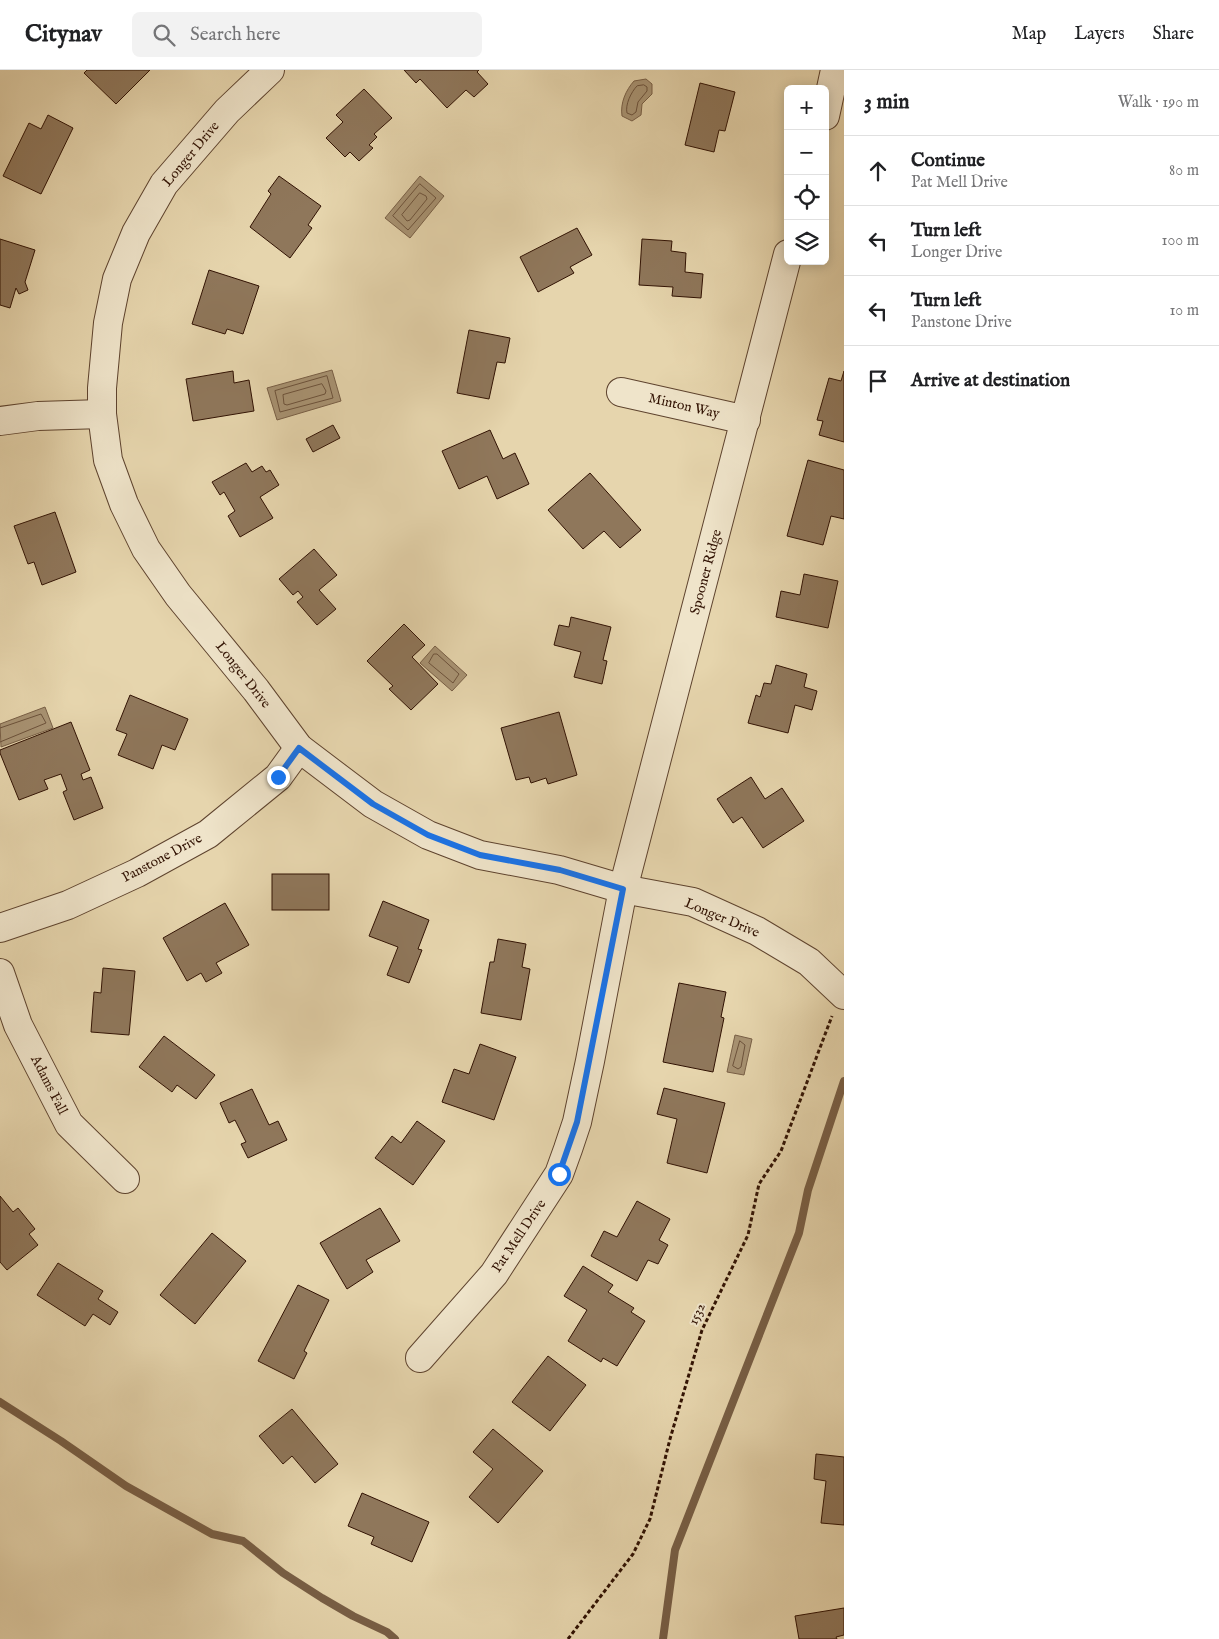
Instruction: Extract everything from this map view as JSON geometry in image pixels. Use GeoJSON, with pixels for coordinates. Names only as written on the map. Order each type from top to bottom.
{"type":"FeatureCollection","features":[{"type":"Feature","properties":{"kind":"street","name":"Longer Drive"},"geometry":{"type":"LineString","coordinates":[[270,70],[227,112],[164,184],[136,233],[117,279],[108,323],[102,388],[102,414],[108,460],[124,504],[146,549],[174,590],[256,690],[299,748],[373,804],[428,835],[480,855],[560,870],[623,889],[693,902],[757,931],[809,962],[842,994]]}},
{"type":"Feature","properties":{"kind":"street"},"geometry":{"type":"LineString","coordinates":[[829,98],[835,70]]}},
{"type":"Feature","properties":{"kind":"street","name":"Spooner Ridge"},"geometry":{"type":"LineString","coordinates":[[623,889],[785,265]]}},
{"type":"Feature","properties":{"kind":"street","name":"Minton Way"},"geometry":{"type":"LineString","coordinates":[[621,392],[746,420]]}},
{"type":"Feature","properties":{"kind":"street"},"geometry":{"type":"LineString","coordinates":[[0,420],[38,416],[102,414]]}},
{"type":"Feature","properties":{"kind":"street","name":"Panstone Drive"},"geometry":{"type":"LineString","coordinates":[[0,928],[68,905],[137,873],[208,834],[278,777],[299,748]]}},
{"type":"Feature","properties":{"kind":"street","name":"Pat Mell Drive"},"geometry":{"type":"LineString","coordinates":[[420,1358],[494,1274],[559,1174],[577,1122],[623,889]]}},
{"type":"Feature","properties":{"kind":"street","name":"Adams Fall"},"geometry":{"type":"LineString","coordinates":[[0,973],[18,1025],[69,1124],[125,1178]]}},
{"type":"Feature","properties":{"kind":"path","name":"1532"},"geometry":{"type":"LineString","coordinates":[[568,1639],[633,1554],[650,1519],[670,1439],[702,1330],[748,1235],[759,1184],[781,1151],[842,994]]}},
{"type":"Feature","properties":{"kind":"water"},"geometry":{"type":"Polygon","coordinates":[[[646,79],[652,84],[652,94],[642,104],[641,115],[632,121],[622,116],[624,97],[634,81],[646,79]]]}},
{"type":"Feature","properties":{"kind":"water"},"geometry":{"type":"Polygon","coordinates":[[[420,176],[444,196],[410,238],[385,218],[420,176]]]}},
{"type":"Feature","properties":{"kind":"water"},"geometry":{"type":"Polygon","coordinates":[[[332,370],[341,401],[277,420],[267,388],[332,370]]]}},
{"type":"Feature","properties":{"kind":"water"},"geometry":{"type":"Polygon","coordinates":[[[435,646],[467,675],[452,691],[420,663],[435,646]]]}},
{"type":"Feature","properties":{"kind":"water"},"geometry":{"type":"Polygon","coordinates":[[[45,707],[53,728],[1,747],[0,724],[45,707]]]}},
{"type":"Feature","properties":{"kind":"water"},"geometry":{"type":"Polygon","coordinates":[[[735,1035],[752,1039],[744,1075],[727,1072],[735,1035]]]}},
{"type":"Feature","properties":{"kind":"building"},"geometry":{"type":"Polygon","coordinates":[[[87,70],[150,70],[116,104],[84,73],[87,70]]]}},
{"type":"Feature","properties":{"kind":"building"},"geometry":{"type":"Polygon","coordinates":[[[404,70],[479,70],[477,72],[488,84],[474,97],[466,90],[447,108],[420,79],[416,83],[404,70]]]}},
{"type":"Feature","properties":{"kind":"building"},"geometry":{"type":"Polygon","coordinates":[[[700,83],[735,92],[725,131],[719,130],[714,152],[685,145],[700,83]]]}},
{"type":"Feature","properties":{"kind":"building"},"geometry":{"type":"Polygon","coordinates":[[[364,89],[392,118],[374,134],[377,137],[369,145],[373,148],[359,161],[350,152],[345,157],[326,138],[343,122],[336,115],[364,89]]]}},
{"type":"Feature","properties":{"kind":"building"},"geometry":{"type":"Polygon","coordinates":[[[48,115],[73,128],[41,194],[3,176],[29,123],[41,129],[48,115]]]}},
{"type":"Feature","properties":{"kind":"building"},"geometry":{"type":"Polygon","coordinates":[[[279,176],[321,206],[308,225],[312,228],[290,258],[250,227],[271,194],[268,191],[279,176]]]}},
{"type":"Feature","properties":{"kind":"building"},"geometry":{"type":"Polygon","coordinates":[[[577,228],[592,255],[570,267],[574,273],[538,292],[520,257],[577,228]]]}},
{"type":"Feature","properties":{"kind":"building"},"geometry":{"type":"Polygon","coordinates":[[[0,239],[35,250],[25,282],[28,290],[19,294],[16,288],[10,308],[0,305],[0,239]]]}},
{"type":"Feature","properties":{"kind":"building"},"geometry":{"type":"Polygon","coordinates":[[[642,239],[672,241],[671,251],[686,253],[685,272],[703,274],[701,298],[672,296],[673,287],[639,285],[642,239]]]}},
{"type":"Feature","properties":{"kind":"building"},"geometry":{"type":"Polygon","coordinates":[[[209,270],[259,286],[243,334],[227,329],[225,334],[192,324],[209,270]]]}},
{"type":"Feature","properties":{"kind":"building"},"geometry":{"type":"Polygon","coordinates":[[[469,330],[510,338],[505,363],[497,362],[489,399],[457,393],[469,330]]]}},
{"type":"Feature","properties":{"kind":"building"},"geometry":{"type":"Polygon","coordinates":[[[233,371],[234,383],[249,380],[254,411],[193,421],[186,379],[233,371]]]}},
{"type":"Feature","properties":{"kind":"building"},"geometry":{"type":"Polygon","coordinates":[[[844,371],[844,442],[819,435],[823,421],[817,420],[829,378],[841,381],[844,371]]]}},
{"type":"Feature","properties":{"kind":"building"},"geometry":{"type":"Polygon","coordinates":[[[333,425],[340,438],[313,452],[306,439],[333,425]]]}},
{"type":"Feature","properties":{"kind":"building"},"geometry":{"type":"Polygon","coordinates":[[[490,430],[503,459],[515,453],[529,484],[497,499],[487,476],[459,489],[442,451],[490,430]]]}},
{"type":"Feature","properties":{"kind":"building"},"geometry":{"type":"Polygon","coordinates":[[[808,460],[844,470],[844,519],[831,516],[823,545],[787,536],[808,460]]]}},
{"type":"Feature","properties":{"kind":"building"},"geometry":{"type":"Polygon","coordinates":[[[246,463],[252,472],[262,466],[266,472],[270,470],[279,485],[260,497],[273,518],[240,537],[228,516],[235,511],[224,492],[220,495],[212,482],[246,463]]]}},
{"type":"Feature","properties":{"kind":"building"},"geometry":{"type":"Polygon","coordinates":[[[590,473],[641,530],[620,548],[604,531],[583,549],[548,510],[590,473]]]}},
{"type":"Feature","properties":{"kind":"building"},"geometry":{"type":"Polygon","coordinates":[[[55,512],[76,572],[42,585],[34,562],[28,564],[14,526],[55,512]]]}},
{"type":"Feature","properties":{"kind":"building"},"geometry":{"type":"Polygon","coordinates":[[[314,549],[337,575],[319,590],[336,609],[317,625],[297,602],[303,597],[298,591],[293,595],[279,579],[314,549]]]}},
{"type":"Feature","properties":{"kind":"building"},"geometry":{"type":"Polygon","coordinates":[[[804,574],[838,581],[828,628],[776,617],[781,591],[800,595],[804,574]]]}},
{"type":"Feature","properties":{"kind":"building"},"geometry":{"type":"Polygon","coordinates":[[[571,617],[611,627],[603,660],[607,661],[602,684],[574,677],[581,652],[554,645],[559,625],[569,627],[571,617]]]}},
{"type":"Feature","properties":{"kind":"building"},"geometry":{"type":"Polygon","coordinates":[[[404,624],[425,645],[412,657],[438,684],[411,710],[389,689],[393,686],[367,661],[404,624]]]}},
{"type":"Feature","properties":{"kind":"building"},"geometry":{"type":"Polygon","coordinates":[[[776,665],[807,674],[804,687],[817,691],[812,710],[795,705],[788,733],[748,723],[756,695],[760,697],[764,683],[771,684],[776,665]]]}},
{"type":"Feature","properties":{"kind":"building"},"geometry":{"type":"Polygon","coordinates":[[[130,695],[188,719],[175,750],[162,745],[153,769],[118,755],[127,734],[116,730],[130,695]]]}},
{"type":"Feature","properties":{"kind":"building"},"geometry":{"type":"Polygon","coordinates":[[[559,712],[577,775],[548,784],[546,778],[531,783],[529,777],[516,780],[501,728],[559,712]]]}},
{"type":"Feature","properties":{"kind":"building"},"geometry":{"type":"Polygon","coordinates":[[[71,722],[90,770],[81,774],[83,780],[91,777],[103,808],[74,820],[63,792],[67,790],[61,774],[44,780],[48,789],[19,800],[0,753],[0,750],[71,722]]]}},
{"type":"Feature","properties":{"kind":"building"},"geometry":{"type":"Polygon","coordinates":[[[751,777],[765,799],[782,788],[804,821],[763,848],[742,817],[733,823],[717,799],[751,777]]]}},
{"type":"Feature","properties":{"kind":"building"},"geometry":{"type":"Polygon","coordinates":[[[272,874],[329,874],[329,910],[272,910],[272,874]]]}},
{"type":"Feature","properties":{"kind":"building"},"geometry":{"type":"Polygon","coordinates":[[[383,901],[429,920],[418,949],[422,950],[409,983],[387,975],[398,947],[369,936],[383,901]]]}},
{"type":"Feature","properties":{"kind":"building"},"geometry":{"type":"Polygon","coordinates":[[[225,903],[249,945],[216,963],[222,973],[206,982],[201,973],[187,981],[163,938],[225,903]]]}},
{"type":"Feature","properties":{"kind":"building"},"geometry":{"type":"Polygon","coordinates":[[[498,939],[526,944],[522,967],[530,969],[521,1020],[481,1013],[490,962],[494,962],[498,939]]]}},
{"type":"Feature","properties":{"kind":"building"},"geometry":{"type":"Polygon","coordinates":[[[103,968],[135,971],[129,1035],[91,1032],[94,992],[101,993],[103,968]]]}},
{"type":"Feature","properties":{"kind":"building"},"geometry":{"type":"Polygon","coordinates":[[[679,983],[726,992],[721,1017],[724,1018],[713,1072],[663,1062],[679,983]]]}},
{"type":"Feature","properties":{"kind":"building"},"geometry":{"type":"Polygon","coordinates":[[[164,1036],[215,1075],[196,1099],[177,1085],[172,1092],[139,1067],[164,1036]]]}},
{"type":"Feature","properties":{"kind":"building"},"geometry":{"type":"Polygon","coordinates":[[[480,1044],[516,1057],[494,1120],[442,1102],[454,1069],[469,1074],[480,1044]]]}},
{"type":"Feature","properties":{"kind":"building"},"geometry":{"type":"Polygon","coordinates":[[[664,1088],[725,1103],[707,1173],[667,1163],[677,1119],[657,1114],[664,1088]]]}},
{"type":"Feature","properties":{"kind":"building"},"geometry":{"type":"Polygon","coordinates":[[[252,1089],[269,1125],[278,1121],[287,1140],[248,1158],[241,1144],[246,1142],[235,1120],[229,1123],[220,1103],[252,1089]]]}},
{"type":"Feature","properties":{"kind":"building"},"geometry":{"type":"Polygon","coordinates":[[[417,1121],[445,1141],[413,1185],[375,1158],[392,1136],[401,1143],[417,1121]]]}},
{"type":"Feature","properties":{"kind":"building"},"geometry":{"type":"Polygon","coordinates":[[[0,1196],[13,1212],[18,1208],[35,1229],[29,1234],[38,1245],[7,1270],[0,1262],[0,1196]]]}},
{"type":"Feature","properties":{"kind":"building"},"geometry":{"type":"Polygon","coordinates":[[[637,1201],[670,1219],[659,1240],[668,1245],[658,1264],[648,1260],[637,1281],[591,1256],[604,1231],[617,1237],[637,1201]]]}},
{"type":"Feature","properties":{"kind":"building"},"geometry":{"type":"Polygon","coordinates":[[[380,1208],[400,1241],[366,1260],[373,1272],[347,1289],[320,1243],[380,1208]]]}},
{"type":"Feature","properties":{"kind":"building"},"geometry":{"type":"Polygon","coordinates":[[[212,1233],[246,1261],[195,1324],[160,1295],[212,1233]]]}},
{"type":"Feature","properties":{"kind":"building"},"geometry":{"type":"Polygon","coordinates":[[[58,1263],[103,1291],[98,1299],[118,1312],[110,1325],[93,1314],[85,1326],[37,1295],[58,1263]]]}},
{"type":"Feature","properties":{"kind":"building"},"geometry":{"type":"Polygon","coordinates":[[[583,1266],[613,1285],[608,1292],[634,1308],[631,1312],[645,1321],[617,1366],[603,1358],[601,1362],[568,1341],[587,1310],[564,1296],[583,1266]]]}},
{"type":"Feature","properties":{"kind":"building"},"geometry":{"type":"Polygon","coordinates":[[[298,1285],[329,1300],[304,1351],[307,1353],[294,1379],[258,1361],[298,1285]]]}},
{"type":"Feature","properties":{"kind":"building"},"geometry":{"type":"Polygon","coordinates":[[[548,1356],[586,1385],[550,1431],[512,1402],[548,1356]]]}},
{"type":"Feature","properties":{"kind":"building"},"geometry":{"type":"Polygon","coordinates":[[[292,1409],[338,1464],[315,1483],[292,1456],[283,1464],[259,1436],[292,1409]]]}},
{"type":"Feature","properties":{"kind":"building"},"geometry":{"type":"Polygon","coordinates":[[[493,1429],[543,1471],[498,1523],[469,1497],[493,1469],[473,1452],[493,1429]]]}},
{"type":"Feature","properties":{"kind":"building"},"geometry":{"type":"Polygon","coordinates":[[[816,1454],[844,1457],[844,1525],[821,1523],[826,1481],[814,1479],[816,1454]]]}},
{"type":"Feature","properties":{"kind":"building"},"geometry":{"type":"Polygon","coordinates":[[[362,1493],[429,1522],[412,1562],[371,1544],[374,1537],[348,1526],[362,1493]]]}},
{"type":"Feature","properties":{"kind":"building"},"geometry":{"type":"Polygon","coordinates":[[[844,1608],[844,1635],[836,1637],[837,1639],[799,1639],[795,1616],[844,1608]]]}},
{"type":"Feature","properties":{"kind":"waterway"},"geometry":{"type":"LineString","coordinates":[[663,1639],[675,1550],[799,1233],[808,1190],[844,1081]]}},
{"type":"Feature","properties":{"kind":"waterway"},"geometry":{"type":"LineString","coordinates":[[0,1402],[126,1486],[212,1534],[243,1541],[283,1573],[353,1616],[387,1632],[395,1639]]}},
{"type":"Feature","properties":{"kind":"route"},"geometry":{"type":"LineString","coordinates":[[278,777],[299,748],[373,804],[428,835],[480,855],[560,870],[623,889],[577,1122],[559,1174]]}}]}
